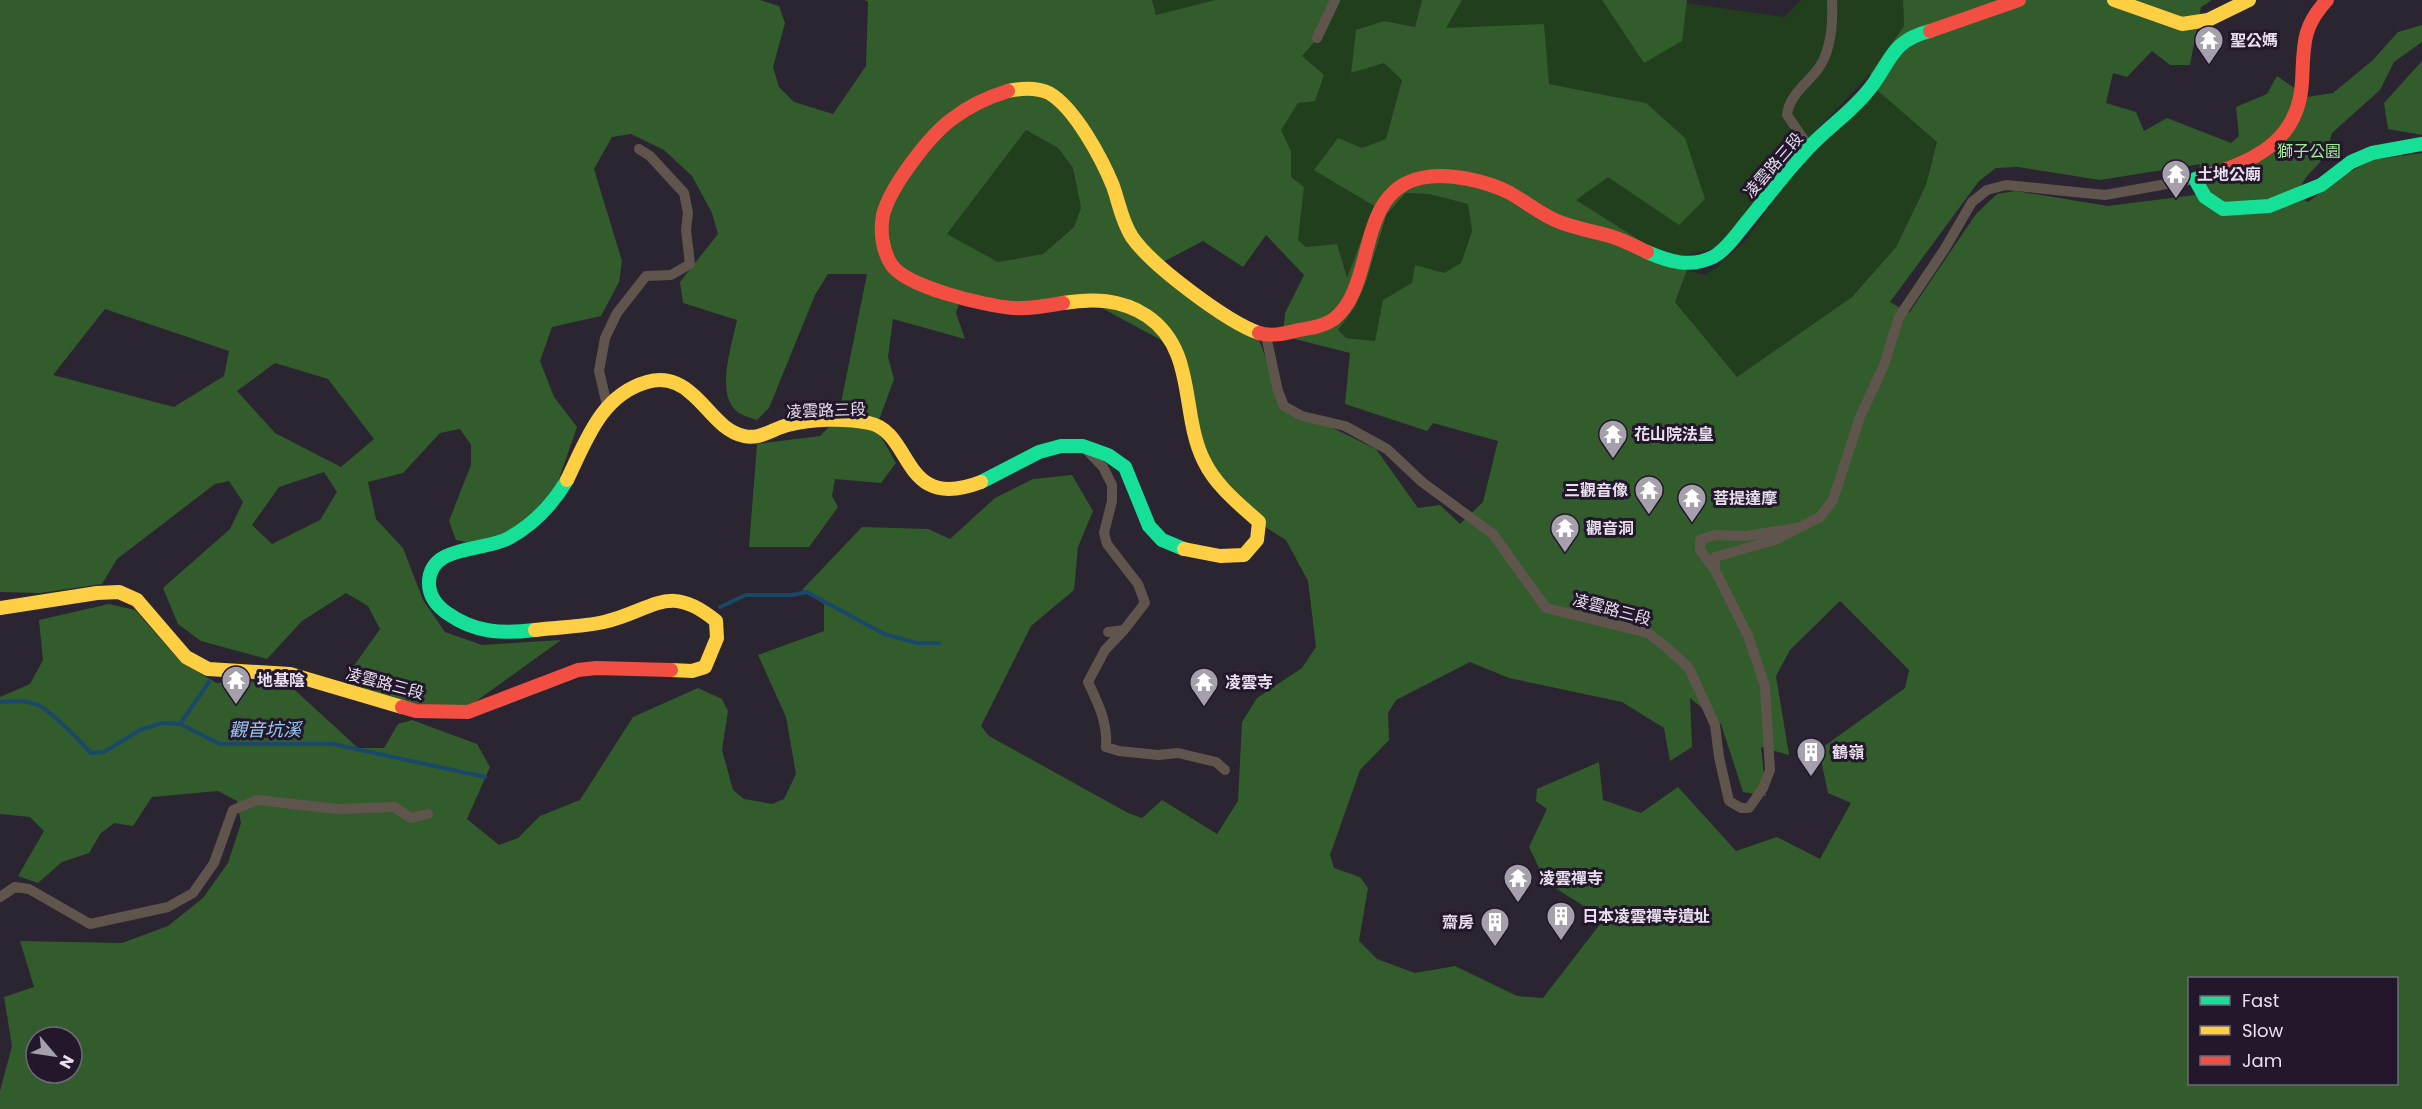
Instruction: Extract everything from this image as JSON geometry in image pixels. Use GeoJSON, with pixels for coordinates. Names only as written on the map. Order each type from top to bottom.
{"type":"FeatureCollection","features":[{"type":"Feature","properties":{"kind":"street"},"geometry":{"type":"LineString","coordinates":[[1317,38],[1335,0]]}},
{"type":"Feature","properties":{"kind":"street"},"geometry":{"type":"LineString","coordinates":[[1809,147],[1787,115],[1788,104],[1820,68],[1828,50],[1832,0]]}},
{"type":"Feature","properties":{"kind":"street","name":"凌雲路三段"},"geometry":{"type":"LineString","coordinates":[[0,608],[98,593],[119,592],[137,600],[186,657],[208,669],[290,674],[416,711],[468,712],[578,670],[596,668],[692,671],[705,666],[717,638],[716,621],[709,613],[675,599],[658,601],[608,621],[500,632],[480,631],[457,619],[436,604],[430,591],[429,577],[437,563],[452,552],[492,546],[504,541],[539,516],[554,502],[566,484],[588,435],[607,405],[636,384],[658,379],[680,384],[736,434],[751,438],[790,425],[863,422],[876,424],[918,476],[933,487],[952,489],[970,487],[1024,459],[1059,445],[1083,446],[1105,454],[1127,468],[1144,521],[1155,536],[1167,544],[1201,553],[1237,556],[1249,552],[1254,546],[1259,522],[1225,491],[1205,463],[1194,436],[1176,349],[1163,327],[1142,312],[1113,301],[1088,298],[1021,308],[996,307],[914,281],[900,274],[891,265],[884,247],[882,226],[885,208],[937,132],[957,114],[1002,92],[1030,88],[1047,92],[1061,103],[1086,137],[1107,172],[1133,240],[1151,258],[1240,325],[1266,336],[1314,328],[1331,321],[1338,315],[1351,291],[1375,222],[1388,197],[1407,182],[1428,176],[1492,186],[1509,192],[1534,211],[1557,222],[1613,237],[1666,260],[1695,264],[1714,256],[1737,234],[1809,147],[1870,88],[1896,45],[1912,36],[1944,28],[2019,0]]}},
{"type":"Feature","properties":{"kind":"street"},"geometry":{"type":"LineString","coordinates":[[2114,0],[2189,25],[2216,17],[2250,0]]}},
{"type":"Feature","properties":{"kind":"street","name":"凌雲路三段"},"geometry":{"type":"LineString","coordinates":[[1715,570],[1715,557],[1775,540],[1820,518],[1833,500],[1860,417],[1884,365],[1899,317],[1944,250],[1972,202],[1987,190],[2006,185],[2105,195],[2194,179],[2239,166],[2260,156],[2280,139],[2297,114],[2305,27],[2313,14],[2327,0]]}},
{"type":"Feature","properties":{"kind":"street"},"geometry":{"type":"LineString","coordinates":[[2194,179],[2205,197],[2223,208],[2269,206],[2321,185],[2351,162],[2372,153],[2422,144]]}},
{"type":"Feature","properties":{"kind":"street"},"geometry":{"type":"LineString","coordinates":[[607,405],[598,371],[606,338],[617,313],[646,276],[671,275],[690,264],[686,230],[688,213],[684,193],[650,156],[639,149]]}},
{"type":"Feature","properties":{"kind":"street","name":"凌雲路三段"},"geometry":{"type":"LineString","coordinates":[[1266,336],[1278,391],[1284,406],[1302,416],[1345,426],[1387,449],[1422,482],[1493,534],[1546,608],[1648,633],[1689,668],[1715,724],[1719,757],[1729,801],[1741,808],[1749,808],[1763,788],[1770,770],[1765,686],[1748,636],[1715,570],[1700,550],[1700,540],[1715,535],[1746,536],[1797,528]]}},
{"type":"Feature","properties":{"kind":"street"},"geometry":{"type":"LineString","coordinates":[[1083,446],[1103,467],[1112,484],[1112,501],[1104,533],[1107,544],[1138,584],[1145,603],[1105,650],[1088,682],[1101,709],[1107,737],[1106,747],[1119,751],[1158,755],[1178,753],[1216,762],[1224,770]]}},
{"type":"Feature","properties":{"kind":"street"},"geometry":{"type":"LineString","coordinates":[[1108,632],[1124,630]]}},
{"type":"Feature","properties":{"kind":"street"},"geometry":{"type":"LineString","coordinates":[[0,897],[15,887],[29,889],[90,924],[168,907],[193,893],[222,843],[233,810],[257,800],[338,809],[394,807],[411,819],[428,814]]}},
{"type":"Feature","properties":{"kind":"green space","name":"獅子公園"},"geometry":{"type":"Polygon","coordinates":[[[0,0],[760,0],[779,6],[785,23],[773,67],[779,87],[794,102],[833,114],[866,66],[868,2],[865,0],[1152,0],[1156,15],[1215,0],[1339,0],[1319,37],[1302,56],[1324,75],[1315,101],[1298,103],[1281,130],[1291,151],[1291,177],[1304,187],[1298,240],[1306,247],[1337,244],[1347,278],[1374,206],[1314,170],[1338,138],[1362,148],[1386,139],[1402,80],[1384,63],[1351,73],[1356,30],[1384,21],[1415,27],[1422,0],[1462,0],[1446,28],[1544,24],[1549,84],[1646,103],[1685,138],[1705,199],[1679,225],[1608,177],[1576,200],[1687,270],[1675,302],[1737,377],[1852,297],[1896,247],[1926,185],[1937,142],[1878,91],[1870,74],[1904,26],[1903,0],[2212,0],[2201,7],[2190,65],[2170,65],[2152,51],[2127,77],[2113,73],[2106,103],[2136,112],[2144,131],[2167,118],[2231,143],[2239,136],[2236,107],[2267,94],[2277,76],[2307,97],[2333,93],[2373,60],[2398,32],[2422,25],[2422,42],[2394,62],[2380,90],[2332,133],[2325,157],[2307,176],[2294,196],[2308,202],[2344,175],[2372,160],[2422,153],[2422,1109],[0,1109],[0,1091],[12,1046],[4,997],[34,987],[20,941],[122,943],[168,926],[203,898],[228,863],[241,823],[237,801],[218,791],[152,797],[133,826],[114,823],[101,833],[89,853],[62,862],[38,883],[18,876],[44,831],[30,817],[0,814],[0,697],[30,684],[43,660],[39,620],[109,604],[135,610],[180,661],[216,683],[285,681],[358,748],[384,748],[398,724],[412,720],[477,744],[490,767],[467,819],[499,845],[518,838],[540,816],[580,800],[633,717],[698,688],[722,699],[728,711],[722,750],[733,790],[744,799],[772,804],[784,799],[796,774],[786,717],[758,655],[824,631],[824,604],[802,590],[862,527],[928,529],[950,539],[995,498],[1033,479],[1072,475],[1093,511],[1078,547],[1074,590],[1031,626],[981,726],[989,736],[1128,813],[1142,818],[1162,800],[1217,834],[1238,801],[1242,722],[1257,698],[1302,668],[1316,647],[1308,581],[1286,540],[1236,509],[1218,486],[1171,350],[1161,340],[1098,306],[960,300],[956,313],[965,339],[893,319],[888,357],[894,379],[876,428],[896,463],[881,483],[835,479],[832,496],[838,507],[809,547],[749,547],[757,444],[820,436],[838,418],[867,274],[828,274],[815,295],[769,408],[757,420],[739,413],[727,395],[726,383],[737,320],[683,303],[680,282],[718,234],[712,213],[692,176],[664,150],[631,134],[612,137],[594,169],[622,261],[619,282],[601,316],[552,327],[540,361],[554,397],[577,427],[553,496],[510,533],[475,544],[456,540],[449,521],[471,465],[471,445],[460,429],[440,433],[403,473],[368,482],[376,519],[403,548],[423,600],[445,632],[482,645],[561,640],[457,715],[354,687],[348,674],[380,629],[368,606],[346,593],[302,621],[267,659],[201,641],[178,624],[163,588],[230,529],[243,502],[229,481],[215,484],[117,559],[102,584],[40,593],[0,592],[0,0]],[[1026,130],[947,234],[998,262],[1043,254],[1074,227],[1081,208],[1073,168],[1058,148],[1026,130]],[[2200,164],[2100,180],[2018,167],[1996,168],[1979,181],[1890,302],[1909,313],[1976,214],[1997,194],[2016,191],[2108,206],[2195,195],[2200,164]],[[1406,193],[1387,214],[1366,282],[1355,307],[1338,330],[1346,338],[1375,341],[1383,300],[1412,283],[1415,265],[1444,273],[1461,263],[1472,231],[1468,204],[1429,194],[1406,193]],[[1266,235],[1243,267],[1203,241],[1161,263],[1255,329],[1283,404],[1376,449],[1418,508],[1440,505],[1460,524],[1483,502],[1498,441],[1433,423],[1427,431],[1345,404],[1350,353],[1283,336],[1285,313],[1304,275],[1266,235]],[[105,309],[53,375],[174,407],[224,376],[229,351],[105,309]],[[275,363],[237,391],[275,433],[341,467],[374,439],[328,379],[275,363]],[[324,472],[279,487],[252,525],[272,544],[320,520],[337,492],[324,472]],[[1840,601],[1790,650],[1776,676],[1789,755],[1761,747],[1766,796],[1743,792],[1721,724],[1690,698],[1692,747],[1670,761],[1664,728],[1622,702],[1509,678],[1470,662],[1396,700],[1388,713],[1389,740],[1360,770],[1330,855],[1334,868],[1360,877],[1368,888],[1359,941],[1377,959],[1415,973],[1455,966],[1517,996],[1543,998],[1604,919],[1546,882],[1529,847],[1547,809],[1536,801],[1537,789],[1599,762],[1603,800],[1641,813],[1678,787],[1736,851],[1777,837],[1820,859],[1851,803],[1828,793],[1819,750],[1905,688],[1909,670],[1840,601]]]}},
{"type":"Feature","properties":{"kind":"green space"},"geometry":{"type":"Polygon","coordinates":[[[1152,0],[1215,0],[1156,15],[1152,0]]]}},
{"type":"Feature","properties":{"kind":"green space"},"geometry":{"type":"Polygon","coordinates":[[[1339,0],[1422,0],[1415,27],[1384,21],[1384,63],[1402,80],[1386,139],[1314,169],[1374,206],[1347,279],[1298,240],[1304,187],[1291,178],[1291,151],[1281,130],[1298,102],[1301,56],[1319,37],[1339,0]]]}},
{"type":"Feature","properties":{"kind":"green space"},"geometry":{"type":"Polygon","coordinates":[[[1462,0],[1602,0],[1644,62],[1681,41],[1686,3],[1784,17],[1801,0],[1903,0],[1904,26],[1870,74],[1773,176],[1724,246],[1670,259],[1575,200],[1607,177],[1646,103],[1549,84],[1446,28],[1462,0]]]}},
{"type":"Feature","properties":{"kind":"green space"},"geometry":{"type":"Polygon","coordinates":[[[1602,0],[1687,0],[1682,41],[1644,63],[1602,0]]]}},
{"type":"Feature","properties":{"kind":"green space"},"geometry":{"type":"Polygon","coordinates":[[[2422,61],[2422,135],[2388,129],[2384,103],[2422,61]]]}},
{"type":"Feature","properties":{"kind":"green space"},"geometry":{"type":"Polygon","coordinates":[[[1878,91],[1937,142],[1926,185],[1896,247],[1852,297],[1737,377],[1675,302],[1687,270],[1704,275],[1716,268],[1746,240],[1795,170],[1878,91]]]}},
{"type":"Feature","properties":{"kind":"green space"},"geometry":{"type":"Polygon","coordinates":[[[1026,130],[1058,148],[1073,168],[1081,208],[1074,227],[1043,254],[998,262],[947,234],[1026,130]]]}},
{"type":"Feature","properties":{"kind":"green space"},"geometry":{"type":"Polygon","coordinates":[[[1406,193],[1429,194],[1468,204],[1472,231],[1461,263],[1444,273],[1413,283],[1383,300],[1376,341],[1346,338],[1338,330],[1355,307],[1366,282],[1388,214],[1406,193]]]}},
{"type":"Feature","properties":{"kind":"waterway"},"geometry":{"type":"LineString","coordinates":[[720,607],[746,595],[792,595],[807,592],[884,634],[917,643],[939,643]]}},
{"type":"Feature","properties":{"kind":"waterway"},"geometry":{"type":"LineString","coordinates":[[180,724],[209,682]]}},
{"type":"Feature","properties":{"kind":"waterway","name":"觀音坑溪"},"geometry":{"type":"LineString","coordinates":[[0,702],[14,701],[38,705],[58,720],[91,753],[104,752],[140,730],[162,723],[180,724],[220,744],[333,744],[485,777]]}},
{"type":"Feature","properties":{"kind":"traffic: fast"},"geometry":{"type":"LineString","coordinates":[[1647,252],[1664,259],[1688,263],[1705,260],[1718,254],[1796,161],[1867,92],[1898,47],[1917,35],[1930,31]]}},
{"type":"Feature","properties":{"kind":"traffic: fast"},"geometry":{"type":"LineString","coordinates":[[2212,174],[2195,179],[2205,197],[2223,209],[2269,206],[2321,185],[2351,162],[2372,153],[2422,144]]}},
{"type":"Feature","properties":{"kind":"traffic: fast"},"geometry":{"type":"LineString","coordinates":[[981,482],[1039,452],[1061,446],[1083,446],[1108,455],[1125,467],[1149,526],[1162,540],[1184,549]]}},
{"type":"Feature","properties":{"kind":"traffic: fast"},"geometry":{"type":"LineString","coordinates":[[535,630],[500,632],[478,628],[457,620],[434,601],[429,588],[431,570],[438,561],[448,555],[509,538],[542,513],[567,480]]}},
{"type":"Feature","properties":{"kind":"traffic: slow"},"geometry":{"type":"LineString","coordinates":[[2114,0],[2182,24],[2208,20],[2249,0]]}},
{"type":"Feature","properties":{"kind":"traffic: slow"},"geometry":{"type":"LineString","coordinates":[[1008,91],[1034,89],[1049,93],[1059,100],[1078,122],[1095,149],[1113,186],[1126,225],[1142,249],[1172,277],[1210,305],[1259,333]]}},
{"type":"Feature","properties":{"kind":"traffic: slow"},"geometry":{"type":"LineString","coordinates":[[1063,303],[1096,300],[1127,306],[1147,316],[1163,330],[1174,346],[1181,364],[1192,423],[1204,461],[1221,487],[1259,522],[1257,540],[1244,555],[1220,556],[1184,549]]}},
{"type":"Feature","properties":{"kind":"traffic: slow"},"geometry":{"type":"LineString","coordinates":[[567,480],[589,435],[606,408],[631,388],[659,380],[682,386],[722,424],[744,436],[756,436],[783,426],[807,421],[860,421],[883,429],[894,440],[922,479],[936,487],[955,489],[981,482]]}},
{"type":"Feature","properties":{"kind":"traffic: slow"},"geometry":{"type":"LineString","coordinates":[[0,608],[97,593],[119,592],[137,600],[186,657],[208,669],[290,674],[402,707]]}},
{"type":"Feature","properties":{"kind":"traffic: slow"},"geometry":{"type":"LineString","coordinates":[[535,630],[604,622],[660,602],[685,603],[699,609],[716,621],[717,638],[705,667],[692,671],[671,670]]}},
{"type":"Feature","properties":{"kind":"traffic: jam"},"geometry":{"type":"LineString","coordinates":[[1930,31],[2019,0]]}},
{"type":"Feature","properties":{"kind":"traffic: jam"},"geometry":{"type":"LineString","coordinates":[[2212,174],[2261,153],[2285,131],[2299,101],[2308,29],[2327,0]]}},
{"type":"Feature","properties":{"kind":"traffic: jam"},"geometry":{"type":"LineString","coordinates":[[1008,91],[979,102],[958,114],[922,149],[902,177],[887,204],[882,221],[884,246],[891,264],[899,272],[929,288],[947,294],[985,304],[1013,308],[1032,308],[1063,303]]}},
{"type":"Feature","properties":{"kind":"traffic: jam"},"geometry":{"type":"LineString","coordinates":[[1259,333],[1269,335],[1284,333],[1317,326],[1334,319],[1347,304],[1356,285],[1376,220],[1386,201],[1400,187],[1421,178],[1455,177],[1490,185],[1510,193],[1557,221],[1615,238],[1647,252]]}},
{"type":"Feature","properties":{"kind":"traffic: jam"},"geometry":{"type":"LineString","coordinates":[[402,707],[416,711],[468,712],[578,670],[596,668],[671,670]]}},
{"type":"Feature","properties":{"kind":"place","name":"聖公媽"},"geometry":{"type":"Point","coordinates":[2209,66]}},
{"type":"Feature","properties":{"kind":"place","name":"土地公廟"},"geometry":{"type":"Point","coordinates":[2176,200]}},
{"type":"Feature","properties":{"kind":"place","name":"花山院法皇"},"geometry":{"type":"Point","coordinates":[1613,460]}},
{"type":"Feature","properties":{"kind":"place","name":"三觀音像"},"geometry":{"type":"Point","coordinates":[1649,516]}},
{"type":"Feature","properties":{"kind":"place","name":"菩提達摩"},"geometry":{"type":"Point","coordinates":[1692,524]}},
{"type":"Feature","properties":{"kind":"place","name":"觀音洞"},"geometry":{"type":"Point","coordinates":[1565,554]}},
{"type":"Feature","properties":{"kind":"place","name":"地基陰"},"geometry":{"type":"Point","coordinates":[236,706]}},
{"type":"Feature","properties":{"kind":"place","name":"凌雲寺"},"geometry":{"type":"Point","coordinates":[1204,708]}},
{"type":"Feature","properties":{"kind":"place","name":"鶴嶺"},"geometry":{"type":"Point","coordinates":[1811,778]}},
{"type":"Feature","properties":{"kind":"place","name":"凌雲禪寺"},"geometry":{"type":"Point","coordinates":[1518,904]}},
{"type":"Feature","properties":{"kind":"place","name":"日本凌雲禪寺遺址"},"geometry":{"type":"Point","coordinates":[1561,942]}},
{"type":"Feature","properties":{"kind":"place","name":"齋房"},"geometry":{"type":"Point","coordinates":[1495,948]}}]}
